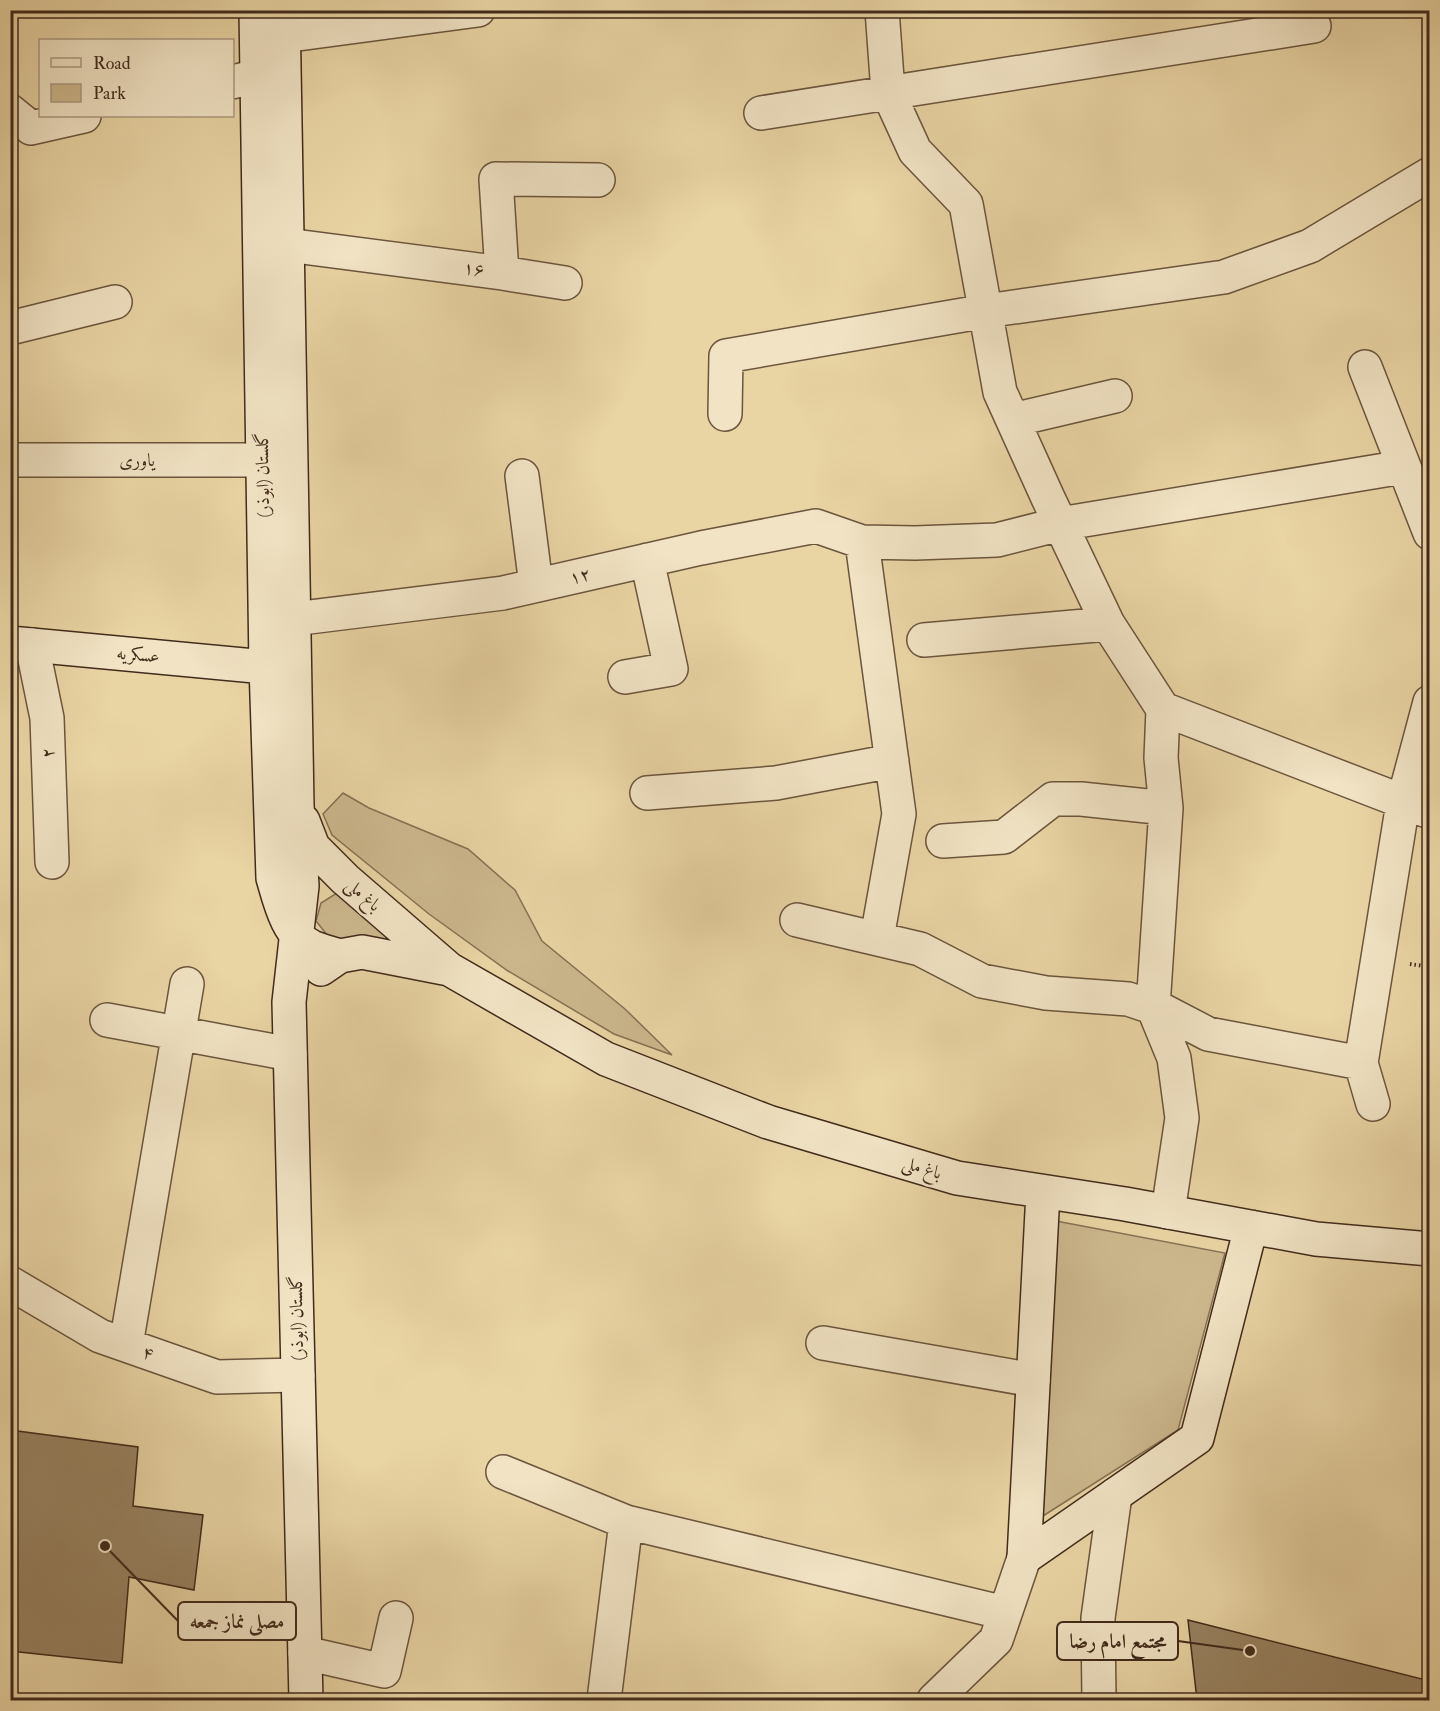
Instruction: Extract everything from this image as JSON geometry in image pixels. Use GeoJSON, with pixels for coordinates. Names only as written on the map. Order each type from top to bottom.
{"type":"FeatureCollection","features":[{"type":"Feature","properties":{"kind":"street","name":"گلستان (ابوذر)"},"geometry":{"type":"LineString","coordinates":[[256,10],[245,79],[273,244]]}},
{"type":"Feature","properties":{"kind":"street"},"geometry":{"type":"LineString","coordinates":[[245,79],[283,23],[478,10]]}},
{"type":"Feature","properties":{"kind":"street"},"geometry":{"type":"LineString","coordinates":[[882,10],[888,92],[915,151],[966,204],[1000,392],[1108,624],[1163,709],[1161,758],[1166,808],[1153,1007],[1174,1058],[1182,1118],[1168,1212]]}},
{"type":"Feature","properties":{"kind":"street","name":"گلستان (ابوذر)"},"geometry":{"type":"LineString","coordinates":[[283,23],[273,244],[280,668],[273,878],[283,910],[297,935]]}},
{"type":"Feature","properties":{"kind":"street"},"geometry":{"type":"LineString","coordinates":[[761,112],[1314,26]]}},
{"type":"Feature","properties":{"kind":"street"},"geometry":{"type":"LineString","coordinates":[[10,111],[31,128],[80,117]]}},
{"type":"Feature","properties":{"kind":"street"},"geometry":{"type":"LineString","coordinates":[[725,414],[726,356],[986,311],[1224,277],[1310,246],[1430,174]]}},
{"type":"Feature","properties":{"kind":"street","name":"۱۶"},"geometry":{"type":"LineString","coordinates":[[273,244],[502,273],[496,179],[598,180]]}},
{"type":"Feature","properties":{"kind":"street"},"geometry":{"type":"LineString","coordinates":[[502,273],[565,283]]}},
{"type":"Feature","properties":{"kind":"street"},"geometry":{"type":"LineString","coordinates":[[10,328],[115,302]]}},
{"type":"Feature","properties":{"kind":"street"},"geometry":{"type":"LineString","coordinates":[[1365,367],[1430,533]]}},
{"type":"Feature","properties":{"kind":"street"},"geometry":{"type":"LineString","coordinates":[[1012,420],[1115,396]]}},
{"type":"Feature","properties":{"kind":"street","name":"یاوری"},"geometry":{"type":"LineString","coordinates":[[10,460],[277,460]]}},
{"type":"Feature","properties":{"kind":"street","name":"۱۲"},"geometry":{"type":"LineString","coordinates":[[279,618],[503,593],[647,560],[816,526],[862,542],[997,540],[1060,524],[1403,467]]}},
{"type":"Feature","properties":{"kind":"street"},"geometry":{"type":"LineString","coordinates":[[522,476],[536,585]]}},
{"type":"Feature","properties":{"kind":"street"},"geometry":{"type":"LineString","coordinates":[[862,542],[899,814],[876,938]]}},
{"type":"Feature","properties":{"kind":"street"},"geometry":{"type":"LineString","coordinates":[[625,677],[671,669],[647,560]]}},
{"type":"Feature","properties":{"kind":"street"},"geometry":{"type":"LineString","coordinates":[[924,640],[1108,624]]}},
{"type":"Feature","properties":{"kind":"street","name":"عسکریه"},"geometry":{"type":"LineString","coordinates":[[21,644],[280,668]]}},
{"type":"Feature","properties":{"kind":"street","name":"۲"},"geometry":{"type":"LineString","coordinates":[[21,644],[47,718],[52,862]]}},
{"type":"Feature","properties":{"kind":"street","name":"گلستان (ابوذر)"},"geometry":{"type":"LineString","coordinates":[[280,668],[297,805],[302,886],[289,1002],[306,1701]]}},
{"type":"Feature","properties":{"kind":"street"},"geometry":{"type":"LineString","coordinates":[[1373,1104],[1361,1063],[1416,808],[1430,702]]}},
{"type":"Feature","properties":{"kind":"street"},"geometry":{"type":"LineString","coordinates":[[1163,709],[1416,808]]}},
{"type":"Feature","properties":{"kind":"street"},"geometry":{"type":"LineString","coordinates":[[647,793],[776,783],[892,761]]}},
{"type":"Feature","properties":{"kind":"street"},"geometry":{"type":"LineString","coordinates":[[943,841],[1004,837],[1053,799],[1081,799],[1166,808]]}},
{"type":"Feature","properties":{"kind":"street","name":"باغ ملی"},"geometry":{"type":"LineString","coordinates":[[297,805],[313,847],[345,879],[449,969],[606,1059],[768,1122],[957,1178],[1168,1212],[1316,1239],[1430,1249]]}},
{"type":"Feature","properties":{"kind":"street"},"geometry":{"type":"LineString","coordinates":[[797,920],[920,949],[982,981],[1046,993],[1128,999],[1164,1011],[1208,1034],[1361,1063]]}},
{"type":"Feature","properties":{"kind":"street"},"geometry":{"type":"LineString","coordinates":[[297,935],[312,947],[340,956]]}},
{"type":"Feature","properties":{"kind":"street","name":"باغ ملی"},"geometry":{"type":"LineString","coordinates":[[289,1002],[303,984],[340,956],[362,952],[449,969]]}},
{"type":"Feature","properties":{"kind":"street"},"geometry":{"type":"LineString","coordinates":[[126,1345],[187,984]]}},
{"type":"Feature","properties":{"kind":"street"},"geometry":{"type":"LineString","coordinates":[[106,1020],[290,1054]]}},
{"type":"Feature","properties":{"kind":"street"},"geometry":{"type":"LineString","coordinates":[[934,1701],[996,1640],[1024,1558],[1043,1191]]}},
{"type":"Feature","properties":{"kind":"street"},"geometry":{"type":"LineString","coordinates":[[1024,1558],[1197,1438],[1251,1227]]}},
{"type":"Feature","properties":{"kind":"street","name":"۴"},"geometry":{"type":"LineString","coordinates":[[10,1284],[100,1336],[217,1377],[298,1375]]}},
{"type":"Feature","properties":{"kind":"street"},"geometry":{"type":"LineString","coordinates":[[823,1343],[1033,1380]]}},
{"type":"Feature","properties":{"kind":"street"},"geometry":{"type":"LineString","coordinates":[[503,1472],[626,1522],[1005,1613]]}},
{"type":"Feature","properties":{"kind":"street"},"geometry":{"type":"LineString","coordinates":[[1099,1701],[1098,1618],[1116,1495]]}},
{"type":"Feature","properties":{"kind":"street"},"geometry":{"type":"LineString","coordinates":[[604,1701],[626,1522]]}},
{"type":"Feature","properties":{"kind":"street"},"geometry":{"type":"LineString","coordinates":[[305,1653],[384,1671],[396,1618]]}},
{"type":"Feature","properties":{"kind":"green space"},"geometry":{"type":"Polygon","coordinates":[[[343,793],[369,808],[468,849],[515,890],[542,941],[625,1009],[672,1055],[614,1034],[508,971],[429,914],[332,835],[323,814],[343,793]]]}},
{"type":"Feature","properties":{"kind":"green space"},"geometry":{"type":"Polygon","coordinates":[[[337,893],[415,952],[349,942],[328,936],[316,921],[321,903],[337,893]]]}},
{"type":"Feature","properties":{"kind":"green space"},"geometry":{"type":"Polygon","coordinates":[[[1056,1221],[1225,1253],[1178,1430],[1043,1516],[1056,1221]]]}},
{"type":"Feature","properties":{"kind":"building"},"geometry":{"type":"Polygon","coordinates":[[[10,1430],[138,1447],[133,1506],[203,1515],[194,1590],[129,1577],[122,1663],[10,1651],[10,1430]]]}},
{"type":"Feature","properties":{"kind":"building"},"geometry":{"type":"Polygon","coordinates":[[[1188,1620],[1430,1681],[1430,1700],[1197,1700],[1188,1620]]]}},
{"type":"Feature","properties":{"kind":"place","name":"مصلی نماز جمعه"},"geometry":{"type":"Point","coordinates":[105,1546]}},
{"type":"Feature","properties":{"kind":"place","name":"مجتمع امام رضا"},"geometry":{"type":"Point","coordinates":[1250,1651]}}]}
